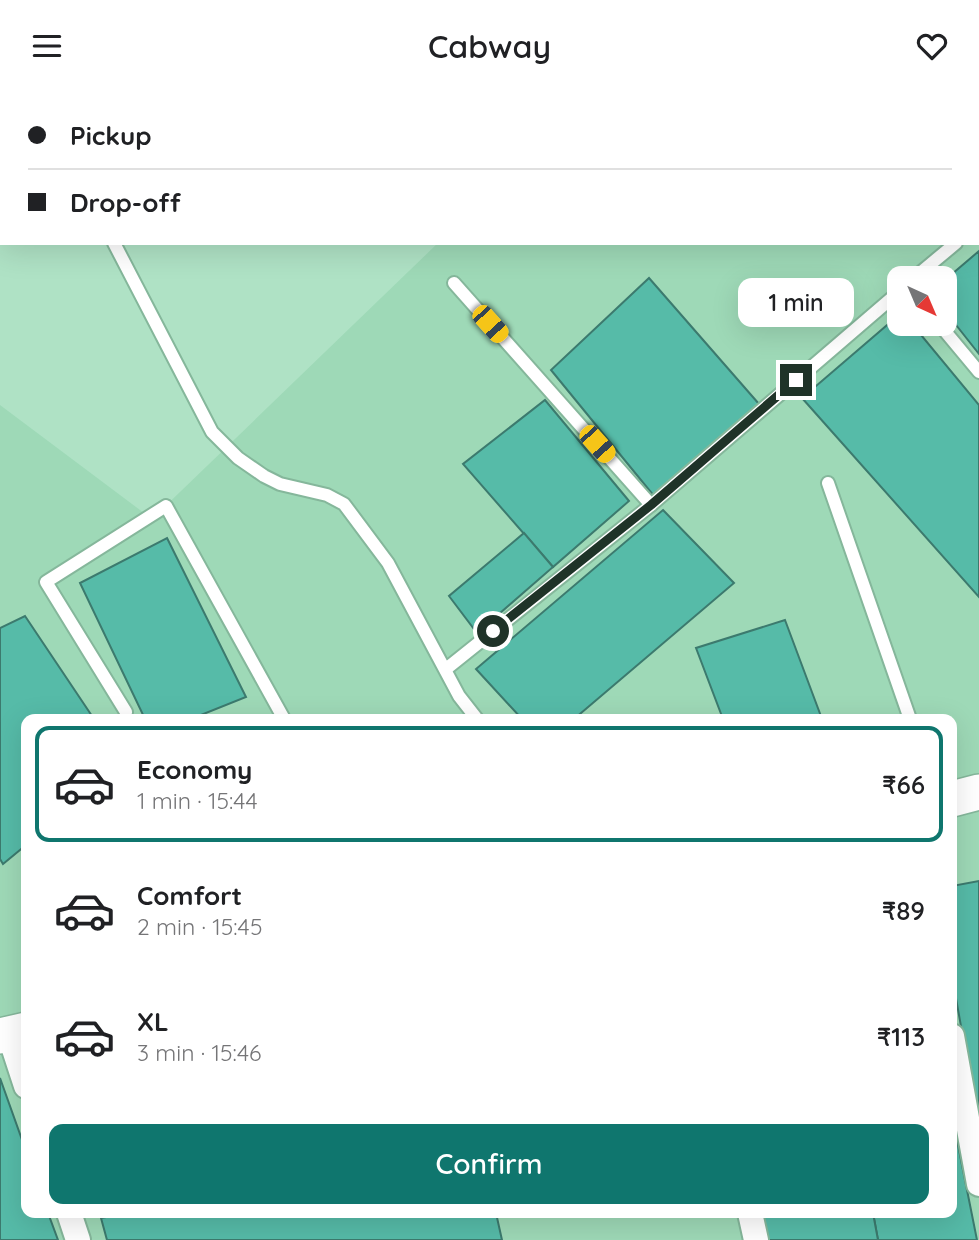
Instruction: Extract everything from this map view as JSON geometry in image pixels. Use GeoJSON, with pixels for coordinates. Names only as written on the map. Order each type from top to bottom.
{"type":"FeatureCollection","features":[{"type":"Feature","properties":{"kind":"street"},"geometry":{"type":"LineString","coordinates":[[957,798],[979,792]]}},
{"type":"Feature","properties":{"kind":"street"},"geometry":{"type":"LineString","coordinates":[[12,1034],[21,1067]]}},
{"type":"Feature","properties":{"kind":"street"},"geometry":{"type":"LineString","coordinates":[[957,1064],[979,1184]]}},
{"type":"Feature","properties":{"kind":"street"},"geometry":{"type":"LineString","coordinates":[[71,1218],[78,1240]]}},
{"type":"Feature","properties":{"kind":"street"},"geometry":{"type":"LineString","coordinates":[[751,1218],[756,1240]]}},
{"type":"Feature","properties":{"kind":"lane"},"geometry":{"type":"LineString","coordinates":[[115,245],[212,432],[238,458],[272,480],[327,495],[344,504],[382,555],[459,696],[473,714]]}},
{"type":"Feature","properties":{"kind":"lane"},"geometry":{"type":"LineString","coordinates":[[928,266],[954,245]]}},
{"type":"Feature","properties":{"kind":"lane"},"geometry":{"type":"LineString","coordinates":[[454,283],[651,505]]}},
{"type":"Feature","properties":{"kind":"lane"},"geometry":{"type":"LineString","coordinates":[[446,669],[651,505],[887,302]]}},
{"type":"Feature","properties":{"kind":"lane"},"geometry":{"type":"LineString","coordinates":[[949,336],[979,372]]}},
{"type":"Feature","properties":{"kind":"lane"},"geometry":{"type":"LineString","coordinates":[[828,483],[908,714]]}},
{"type":"Feature","properties":{"kind":"lane"},"geometry":{"type":"LineString","coordinates":[[126,712],[46,582],[166,506],[281,714]]}},
{"type":"Feature","properties":{"kind":"shaded area"},"geometry":{"type":"Polygon","coordinates":[[[436,245],[979,245],[979,1240],[0,1240],[0,405],[152,519],[436,245]]]}},
{"type":"Feature","properties":{"kind":"building"},"geometry":{"type":"Polygon","coordinates":[[[979,251],[979,354],[957,326],[957,270],[979,251]]]}},
{"type":"Feature","properties":{"kind":"building"},"geometry":{"type":"Polygon","coordinates":[[[649,278],[759,404],[654,496],[551,370],[649,278]]]}},
{"type":"Feature","properties":{"kind":"building"},"geometry":{"type":"Polygon","coordinates":[[[887,325],[887,336],[922,336],[979,405],[979,597],[802,398],[887,325]]]}},
{"type":"Feature","properties":{"kind":"building"},"geometry":{"type":"Polygon","coordinates":[[[545,400],[629,501],[553,567],[463,464],[545,400]]]}},
{"type":"Feature","properties":{"kind":"building"},"geometry":{"type":"Polygon","coordinates":[[[663,510],[734,583],[580,714],[517,714],[476,669],[663,510]]]}},
{"type":"Feature","properties":{"kind":"building"},"geometry":{"type":"Polygon","coordinates":[[[524,533],[553,567],[477,633],[449,596],[524,533]]]}},
{"type":"Feature","properties":{"kind":"building"},"geometry":{"type":"Polygon","coordinates":[[[167,538],[246,697],[204,714],[143,714],[80,583],[167,538]]]}},
{"type":"Feature","properties":{"kind":"building"},"geometry":{"type":"Polygon","coordinates":[[[25,616],[91,714],[21,714],[21,849],[3,864],[0,859],[0,628],[25,616]]]}},
{"type":"Feature","properties":{"kind":"building"},"geometry":{"type":"Polygon","coordinates":[[[785,620],[820,714],[721,714],[696,648],[785,620]]]}},
{"type":"Feature","properties":{"kind":"building"},"geometry":{"type":"Polygon","coordinates":[[[979,881],[979,1127],[957,1004],[957,885],[979,881]]]}},
{"type":"Feature","properties":{"kind":"building"},"geometry":{"type":"Polygon","coordinates":[[[0,1078],[21,1137],[21,1218],[50,1218],[58,1240],[0,1240],[0,1078]]]}},
{"type":"Feature","properties":{"kind":"building"},"geometry":{"type":"Polygon","coordinates":[[[957,1140],[977,1240],[878,1240],[874,1218],[957,1218],[957,1140]]]}},
{"type":"Feature","properties":{"kind":"building"},"geometry":{"type":"Polygon","coordinates":[[[101,1218],[497,1218],[502,1240],[107,1240],[101,1218]]]}},
{"type":"Feature","properties":{"kind":"building"},"geometry":{"type":"Polygon","coordinates":[[[761,1218],[874,1218],[878,1240],[766,1240],[761,1218]]]}},
{"type":"Feature","properties":{"kind":"route"},"geometry":{"type":"LineString","coordinates":[[493,631],[651,505],[796,380]]}}]}
